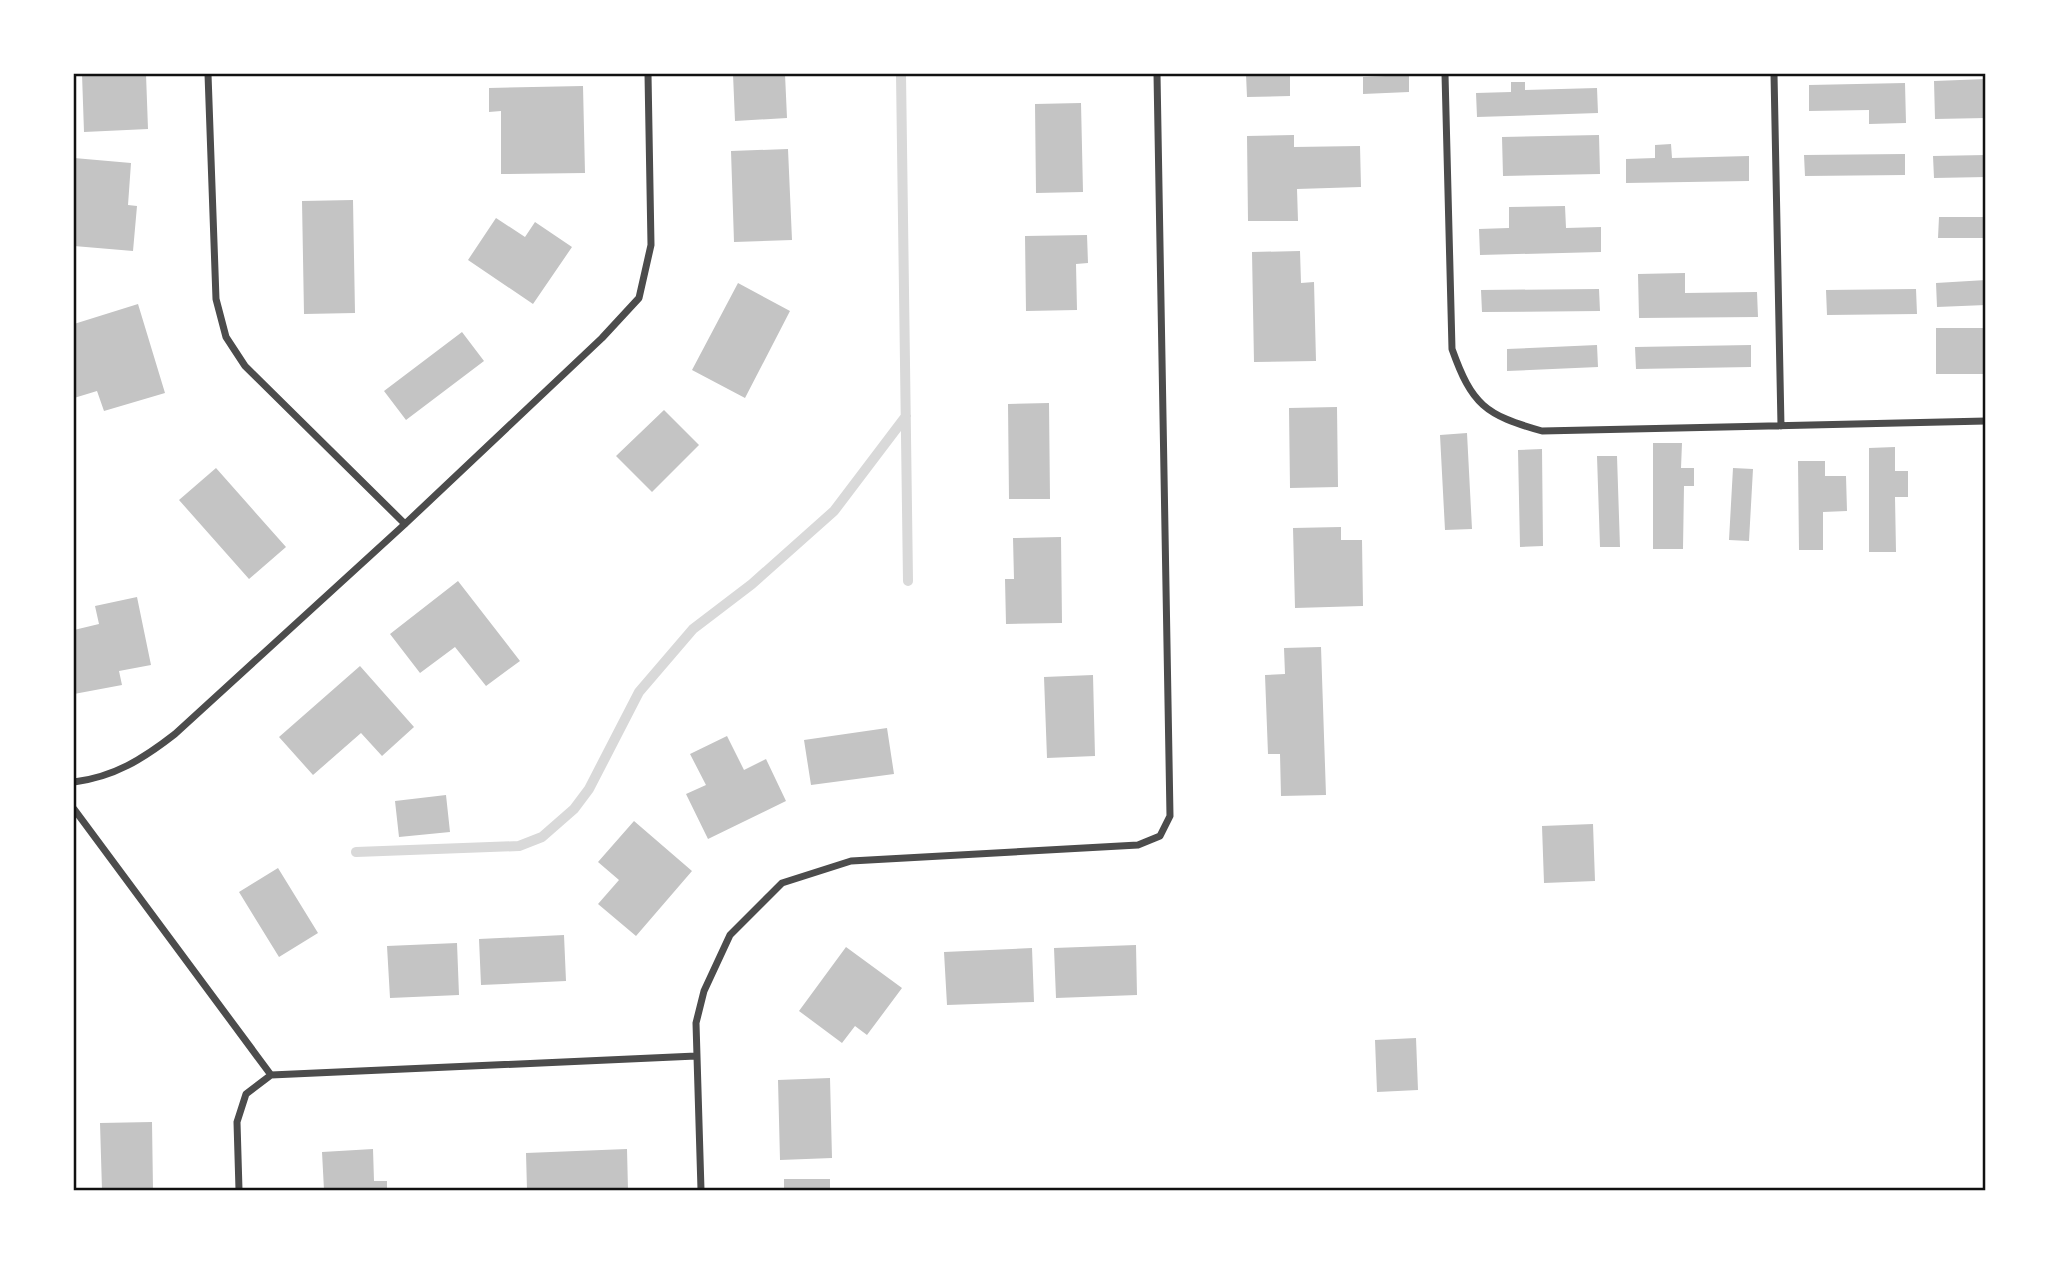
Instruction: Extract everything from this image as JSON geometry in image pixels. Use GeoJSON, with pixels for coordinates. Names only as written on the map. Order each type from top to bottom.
{"type":"FeatureCollection","features":[{"type":"Feature","properties":{"kind":"street"},"geometry":{"type":"LineString","coordinates":[[208,74],[216,299],[226,337],[245,366],[405,524]]}},
{"type":"Feature","properties":{"kind":"street"},"geometry":{"type":"LineString","coordinates":[[74,782],[114,773],[142,760],[175,734],[603,338],[639,298],[651,245],[648,74]]}},
{"type":"Feature","properties":{"kind":"street"},"geometry":{"type":"LineString","coordinates":[[701,1191],[696,1023],[704,991],[730,935],[782,883],[850,861],[1138,845],[1160,836],[1170,816],[1157,74]]}},
{"type":"Feature","properties":{"kind":"street"},"geometry":{"type":"LineString","coordinates":[[1445,74],[1452,349],[1463,380],[1481,406],[1508,422],[1542,431],[1986,421]]}},
{"type":"Feature","properties":{"kind":"street"},"geometry":{"type":"LineString","coordinates":[[1774,74],[1781,426]]}},
{"type":"Feature","properties":{"kind":"street"},"geometry":{"type":"LineString","coordinates":[[74,809],[271,1076]]}},
{"type":"Feature","properties":{"kind":"street"},"geometry":{"type":"LineString","coordinates":[[239,1191],[237,1122],[246,1094],[271,1076],[696,1056]]}},
{"type":"Feature","properties":{"kind":"building"},"geometry":{"type":"Polygon","coordinates":[[[82,74],[146,74],[148,129],[84,132],[82,74]]]}},
{"type":"Feature","properties":{"kind":"building"},"geometry":{"type":"Polygon","coordinates":[[[733,74],[785,74],[787,118],[735,121],[733,74]]]}},
{"type":"Feature","properties":{"kind":"building"},"geometry":{"type":"Polygon","coordinates":[[[1246,74],[1290,74],[1290,96],[1247,97],[1246,74]]]}},
{"type":"Feature","properties":{"kind":"building"},"geometry":{"type":"Polygon","coordinates":[[[1409,74],[1409,92],[1363,94],[1363,77],[1409,74]]]}},
{"type":"Feature","properties":{"kind":"building"},"geometry":{"type":"Polygon","coordinates":[[[1986,79],[1986,118],[1935,119],[1934,81],[1986,79]]]}},
{"type":"Feature","properties":{"kind":"building"},"geometry":{"type":"Polygon","coordinates":[[[1511,82],[1525,82],[1525,90],[1597,88],[1598,113],[1477,117],[1476,93],[1511,92],[1511,82]]]}},
{"type":"Feature","properties":{"kind":"building"},"geometry":{"type":"Polygon","coordinates":[[[1905,83],[1906,123],[1869,124],[1869,110],[1809,111],[1809,85],[1905,83]]]}},
{"type":"Feature","properties":{"kind":"building"},"geometry":{"type":"Polygon","coordinates":[[[583,86],[585,173],[501,174],[501,111],[489,112],[489,88],[583,86]]]}},
{"type":"Feature","properties":{"kind":"building"},"geometry":{"type":"Polygon","coordinates":[[[1081,103],[1083,192],[1036,193],[1035,104],[1081,103]]]}},
{"type":"Feature","properties":{"kind":"building"},"geometry":{"type":"Polygon","coordinates":[[[1294,135],[1294,147],[1360,146],[1361,187],[1297,189],[1298,221],[1248,221],[1247,136],[1294,135]]]}},
{"type":"Feature","properties":{"kind":"building"},"geometry":{"type":"Polygon","coordinates":[[[1599,135],[1600,174],[1503,176],[1502,137],[1599,135]]]}},
{"type":"Feature","properties":{"kind":"building"},"geometry":{"type":"Polygon","coordinates":[[[1671,144],[1672,158],[1749,156],[1749,181],[1626,183],[1626,159],[1655,158],[1655,145],[1671,144]]]}},
{"type":"Feature","properties":{"kind":"building"},"geometry":{"type":"Polygon","coordinates":[[[788,149],[792,240],[734,242],[731,151],[788,149]]]}},
{"type":"Feature","properties":{"kind":"building"},"geometry":{"type":"Polygon","coordinates":[[[1905,154],[1905,175],[1805,176],[1804,155],[1905,154]]]}},
{"type":"Feature","properties":{"kind":"building"},"geometry":{"type":"Polygon","coordinates":[[[1986,155],[1986,177],[1934,178],[1933,156],[1986,155]]]}},
{"type":"Feature","properties":{"kind":"building"},"geometry":{"type":"Polygon","coordinates":[[[74,158],[131,163],[128,205],[137,206],[133,251],[74,246],[74,158]]]}},
{"type":"Feature","properties":{"kind":"building"},"geometry":{"type":"Polygon","coordinates":[[[353,200],[355,313],[304,314],[302,201],[353,200]]]}},
{"type":"Feature","properties":{"kind":"building"},"geometry":{"type":"Polygon","coordinates":[[[1565,206],[1566,228],[1601,227],[1601,252],[1480,255],[1479,229],[1509,228],[1509,207],[1565,206]]]}},
{"type":"Feature","properties":{"kind":"building"},"geometry":{"type":"Polygon","coordinates":[[[1939,217],[1986,217],[1986,238],[1938,238],[1939,217]]]}},
{"type":"Feature","properties":{"kind":"building"},"geometry":{"type":"Polygon","coordinates":[[[496,218],[525,237],[535,222],[572,247],[533,304],[468,260],[496,218]]]}},
{"type":"Feature","properties":{"kind":"building"},"geometry":{"type":"Polygon","coordinates":[[[1087,235],[1088,263],[1076,264],[1077,310],[1026,311],[1025,236],[1087,235]]]}},
{"type":"Feature","properties":{"kind":"building"},"geometry":{"type":"Polygon","coordinates":[[[1300,251],[1301,283],[1314,282],[1316,361],[1254,362],[1252,252],[1300,251]]]}},
{"type":"Feature","properties":{"kind":"building"},"geometry":{"type":"Polygon","coordinates":[[[1685,273],[1685,293],[1757,292],[1758,317],[1639,318],[1638,274],[1685,273]]]}},
{"type":"Feature","properties":{"kind":"building"},"geometry":{"type":"Polygon","coordinates":[[[1986,280],[1986,305],[1937,307],[1936,283],[1986,280]]]}},
{"type":"Feature","properties":{"kind":"building"},"geometry":{"type":"Polygon","coordinates":[[[738,283],[790,311],[745,398],[692,370],[738,283]]]}},
{"type":"Feature","properties":{"kind":"building"},"geometry":{"type":"Polygon","coordinates":[[[1599,289],[1600,311],[1482,312],[1481,290],[1599,289]]]}},
{"type":"Feature","properties":{"kind":"building"},"geometry":{"type":"Polygon","coordinates":[[[1916,289],[1917,314],[1827,315],[1826,290],[1916,289]]]}},
{"type":"Feature","properties":{"kind":"building"},"geometry":{"type":"Polygon","coordinates":[[[138,304],[165,393],[104,411],[97,391],[74,398],[74,324],[138,304]]]}},
{"type":"Feature","properties":{"kind":"building"},"geometry":{"type":"Polygon","coordinates":[[[1936,328],[1983,328],[1986,374],[1936,374],[1936,328]]]}},
{"type":"Feature","properties":{"kind":"building"},"geometry":{"type":"Polygon","coordinates":[[[462,332],[484,361],[406,420],[384,391],[462,332]]]}},
{"type":"Feature","properties":{"kind":"building"},"geometry":{"type":"Polygon","coordinates":[[[1597,345],[1598,367],[1507,371],[1507,349],[1597,345]]]}},
{"type":"Feature","properties":{"kind":"building"},"geometry":{"type":"Polygon","coordinates":[[[1751,345],[1751,367],[1636,369],[1635,347],[1751,345]]]}},
{"type":"Feature","properties":{"kind":"building"},"geometry":{"type":"Polygon","coordinates":[[[1049,403],[1050,499],[1009,499],[1008,404],[1049,403]]]}},
{"type":"Feature","properties":{"kind":"building"},"geometry":{"type":"Polygon","coordinates":[[[1337,407],[1338,487],[1290,488],[1289,408],[1337,407]]]}},
{"type":"Feature","properties":{"kind":"building"},"geometry":{"type":"Polygon","coordinates":[[[664,410],[699,445],[652,492],[616,456],[664,410]]]}},
{"type":"Feature","properties":{"kind":"building"},"geometry":{"type":"Polygon","coordinates":[[[1467,433],[1472,529],[1445,530],[1440,435],[1467,433]]]}},
{"type":"Feature","properties":{"kind":"building"},"geometry":{"type":"Polygon","coordinates":[[[1653,443],[1682,443],[1681,468],[1694,468],[1694,486],[1684,486],[1683,549],[1653,549],[1653,443]]]}},
{"type":"Feature","properties":{"kind":"building"},"geometry":{"type":"Polygon","coordinates":[[[1895,447],[1895,471],[1908,471],[1908,497],[1895,497],[1896,552],[1869,552],[1869,448],[1895,447]]]}},
{"type":"Feature","properties":{"kind":"building"},"geometry":{"type":"Polygon","coordinates":[[[1542,449],[1543,546],[1520,547],[1518,450],[1542,449]]]}},
{"type":"Feature","properties":{"kind":"building"},"geometry":{"type":"Polygon","coordinates":[[[1597,456],[1617,456],[1620,547],[1600,547],[1597,456]]]}},
{"type":"Feature","properties":{"kind":"building"},"geometry":{"type":"Polygon","coordinates":[[[1798,461],[1825,461],[1825,476],[1846,476],[1847,511],[1823,512],[1823,550],[1799,550],[1798,461]]]}},
{"type":"Feature","properties":{"kind":"building"},"geometry":{"type":"Polygon","coordinates":[[[216,468],[286,547],[249,579],[179,500],[216,468]]]}},
{"type":"Feature","properties":{"kind":"building"},"geometry":{"type":"Polygon","coordinates":[[[1733,468],[1753,469],[1749,541],[1729,540],[1733,468]]]}},
{"type":"Feature","properties":{"kind":"building"},"geometry":{"type":"Polygon","coordinates":[[[1341,527],[1341,540],[1362,540],[1363,606],[1295,608],[1293,528],[1341,527]]]}},
{"type":"Feature","properties":{"kind":"building"},"geometry":{"type":"Polygon","coordinates":[[[1061,537],[1062,623],[1006,624],[1005,579],[1014,579],[1013,538],[1061,537]]]}},
{"type":"Feature","properties":{"kind":"building"},"geometry":{"type":"Polygon","coordinates":[[[458,581],[520,661],[486,686],[455,647],[420,673],[390,634],[458,581]]]}},
{"type":"Feature","properties":{"kind":"building"},"geometry":{"type":"Polygon","coordinates":[[[137,597],[151,665],[119,671],[122,685],[74,694],[74,630],[99,624],[95,606],[137,597]]]}},
{"type":"Feature","properties":{"kind":"building"},"geometry":{"type":"Polygon","coordinates":[[[1321,647],[1326,795],[1281,796],[1280,754],[1268,754],[1265,675],[1285,674],[1284,648],[1321,647]]]}},
{"type":"Feature","properties":{"kind":"building"},"geometry":{"type":"Polygon","coordinates":[[[360,666],[414,727],[382,756],[361,733],[313,775],[279,737],[360,666]]]}},
{"type":"Feature","properties":{"kind":"building"},"geometry":{"type":"Polygon","coordinates":[[[1093,675],[1095,756],[1047,758],[1044,677],[1093,675]]]}},
{"type":"Feature","properties":{"kind":"building"},"geometry":{"type":"Polygon","coordinates":[[[887,728],[894,774],[811,785],[804,740],[887,728]]]}},
{"type":"Feature","properties":{"kind":"building"},"geometry":{"type":"Polygon","coordinates":[[[727,736],[744,770],[766,759],[786,801],[708,839],[686,794],[706,785],[690,754],[727,736]]]}},
{"type":"Feature","properties":{"kind":"building"},"geometry":{"type":"Polygon","coordinates":[[[446,795],[450,832],[399,837],[395,801],[446,795]]]}},
{"type":"Feature","properties":{"kind":"building"},"geometry":{"type":"Polygon","coordinates":[[[634,821],[692,871],[636,936],[598,904],[619,880],[598,862],[634,821]]]}},
{"type":"Feature","properties":{"kind":"building"},"geometry":{"type":"Polygon","coordinates":[[[1593,824],[1595,881],[1544,883],[1542,826],[1593,824]]]}},
{"type":"Feature","properties":{"kind":"building"},"geometry":{"type":"Polygon","coordinates":[[[278,868],[318,933],[279,957],[239,892],[278,868]]]}},
{"type":"Feature","properties":{"kind":"building"},"geometry":{"type":"Polygon","coordinates":[[[564,935],[566,981],[481,985],[479,939],[564,935]]]}},
{"type":"Feature","properties":{"kind":"building"},"geometry":{"type":"Polygon","coordinates":[[[457,943],[459,995],[390,998],[387,946],[457,943]]]}},
{"type":"Feature","properties":{"kind":"building"},"geometry":{"type":"Polygon","coordinates":[[[1136,945],[1137,995],[1056,998],[1054,948],[1136,945]]]}},
{"type":"Feature","properties":{"kind":"building"},"geometry":{"type":"Polygon","coordinates":[[[846,947],[902,988],[867,1035],[855,1026],[842,1043],[799,1011],[846,947]]]}},
{"type":"Feature","properties":{"kind":"building"},"geometry":{"type":"Polygon","coordinates":[[[1032,948],[1034,1002],[947,1005],[944,952],[1032,948]]]}},
{"type":"Feature","properties":{"kind":"building"},"geometry":{"type":"Polygon","coordinates":[[[1416,1038],[1418,1090],[1377,1092],[1375,1040],[1416,1038]]]}},
{"type":"Feature","properties":{"kind":"building"},"geometry":{"type":"Polygon","coordinates":[[[830,1078],[832,1158],[780,1160],[778,1080],[830,1078]]]}},
{"type":"Feature","properties":{"kind":"building"},"geometry":{"type":"Polygon","coordinates":[[[152,1122],[153,1190],[102,1190],[100,1123],[152,1122]]]}},
{"type":"Feature","properties":{"kind":"building"},"geometry":{"type":"Polygon","coordinates":[[[373,1149],[374,1181],[387,1181],[387,1190],[324,1190],[322,1152],[373,1149]]]}},
{"type":"Feature","properties":{"kind":"building"},"geometry":{"type":"Polygon","coordinates":[[[627,1149],[628,1190],[527,1190],[526,1153],[627,1149]]]}},
{"type":"Feature","properties":{"kind":"building"},"geometry":{"type":"Polygon","coordinates":[[[784,1179],[830,1179],[830,1190],[784,1190],[784,1179]]]}},
{"type":"Feature","properties":{"kind":"waterway"},"geometry":{"type":"LineString","coordinates":[[901,74],[908,581]]}},
{"type":"Feature","properties":{"kind":"waterway"},"geometry":{"type":"LineString","coordinates":[[356,852],[519,846],[542,837],[574,809],[589,789],[639,692],[693,629],[752,584],[834,511],[906,416]]}}]}
